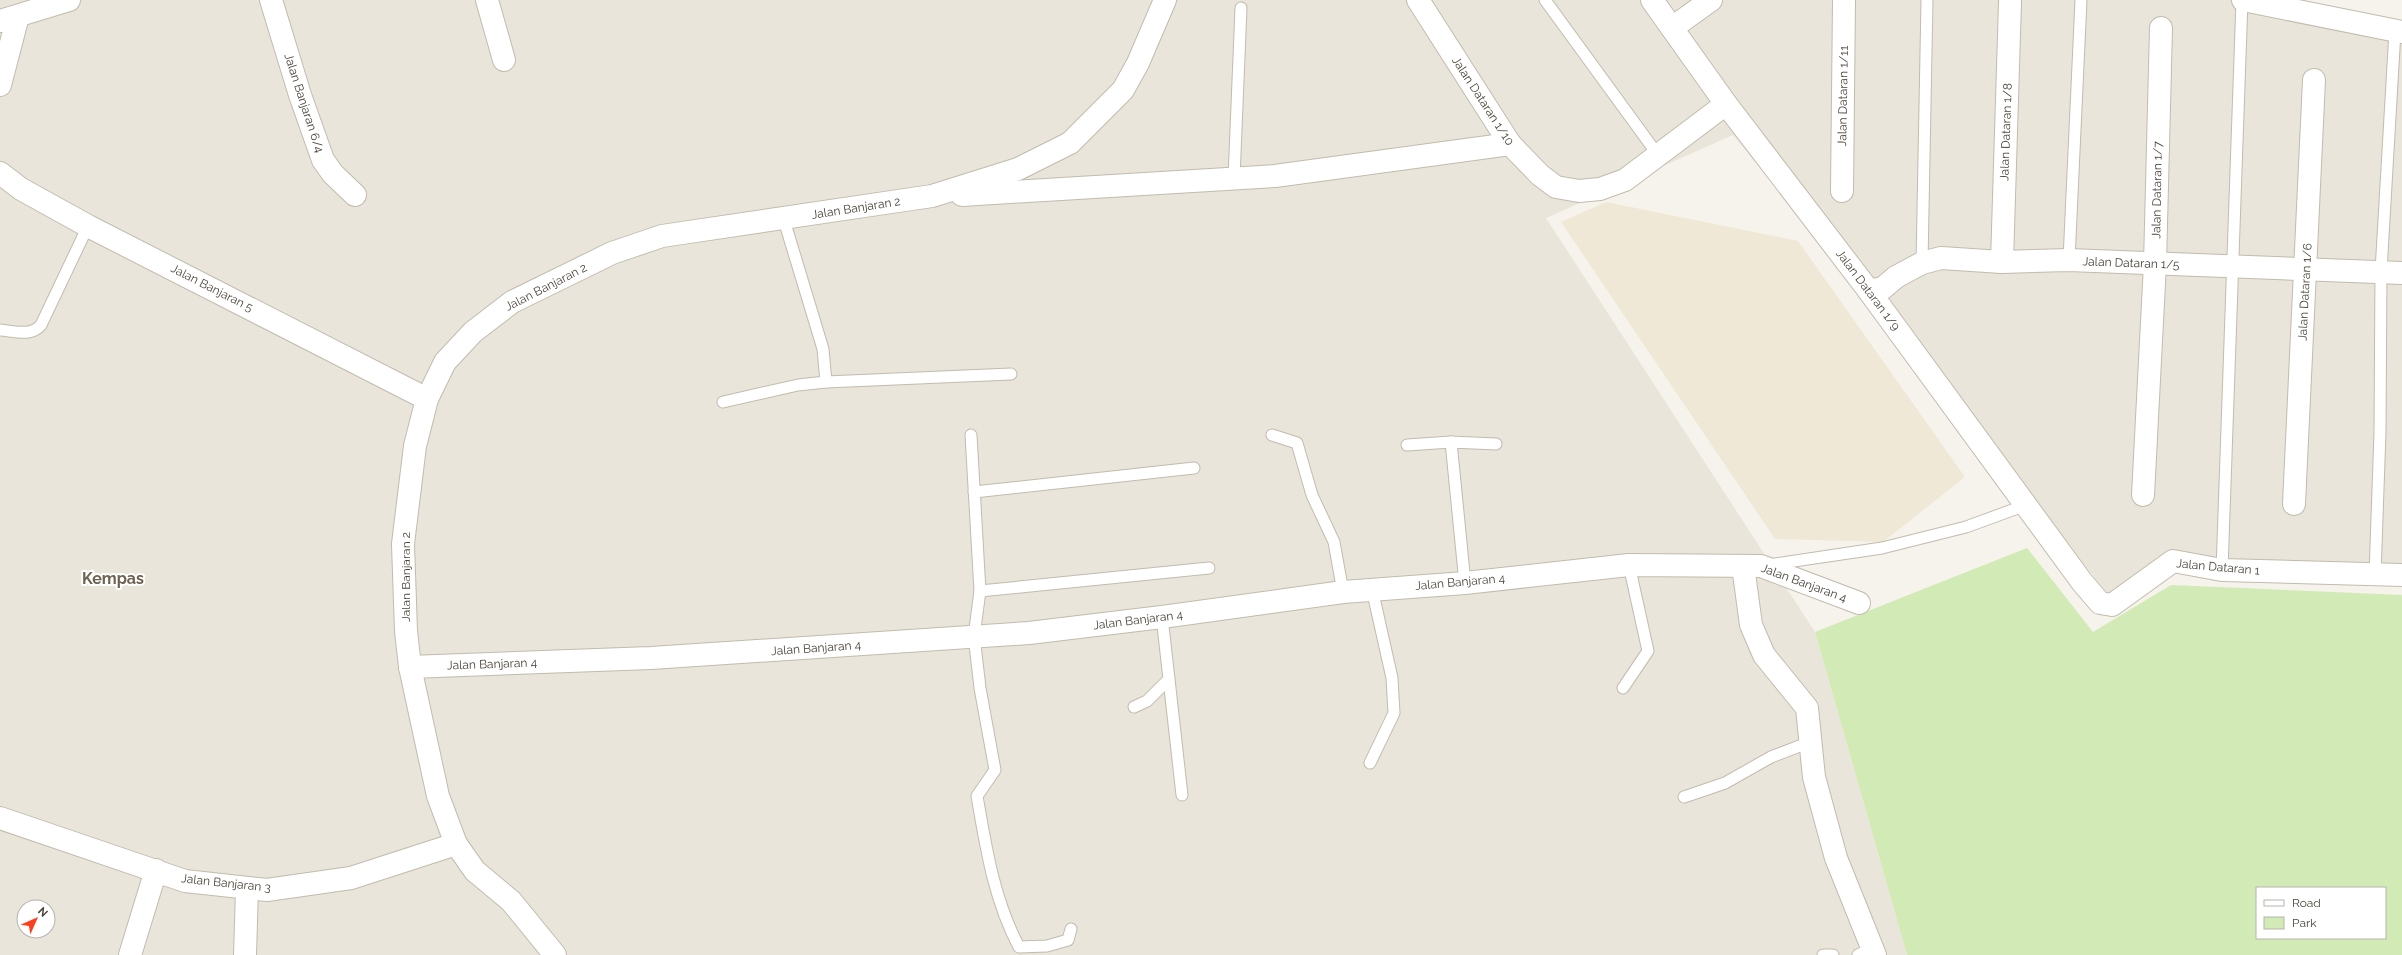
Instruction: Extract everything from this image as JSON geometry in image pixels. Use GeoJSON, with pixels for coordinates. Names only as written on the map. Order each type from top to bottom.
{"type":"FeatureCollection","features":[{"type":"Feature","properties":{"kind":"street"},"geometry":{"type":"LineString","coordinates":[[0,85],[9,19],[69,0]]}},
{"type":"Feature","properties":{"kind":"street","name":"Jalan Banjaran 6/4"},"geometry":{"type":"LineString","coordinates":[[271,0],[300,95],[323,160],[333,174],[355,195]]}},
{"type":"Feature","properties":{"kind":"street"},"geometry":{"type":"LineString","coordinates":[[487,0],[504,60]]}},
{"type":"Feature","properties":{"kind":"street","name":"Jalan Banjaran 2"},"geometry":{"type":"LineString","coordinates":[[555,955],[511,901],[475,871],[456,844],[438,796],[410,667],[406,632],[403,544],[415,446],[427,399],[445,362],[472,332],[512,302],[612,253],[662,236],[784,220],[932,196],[1018,169],[1070,143],[1123,90],[1138,63],[1165,0]]}},
{"type":"Feature","properties":{"kind":"street","name":"Jalan Dataran 1/10"},"geometry":{"type":"LineString","coordinates":[[1418,0],[1510,144],[1540,175],[1556,187],[1579,191],[1600,189],[1625,180],[1726,104]]}},
{"type":"Feature","properties":{"kind":"street","name":"Jalan Dataran 1/9"},"geometry":{"type":"LineString","coordinates":[[1652,0],[1726,104],[1869,291],[2082,582]]}},
{"type":"Feature","properties":{"kind":"street"},"geometry":{"type":"LineString","coordinates":[[1672,28],[1711,0]]}},
{"type":"Feature","properties":{"kind":"street","name":"Jalan Dataran 1/11"},"geometry":{"type":"LineString","coordinates":[[1842,191],[1844,0]]}},
{"type":"Feature","properties":{"kind":"street"},"geometry":{"type":"LineString","coordinates":[[2242,0],[2399,31]]}},
{"type":"Feature","properties":{"kind":"street","name":"Jalan Dataran 1/8"},"geometry":{"type":"LineString","coordinates":[[2002,262],[2010,2]]}},
{"type":"Feature","properties":{"kind":"street","name":"Jalan Dataran 1/7"},"geometry":{"type":"LineString","coordinates":[[2143,495],[2156,264],[2161,28]]}},
{"type":"Feature","properties":{"kind":"street","name":"Jalan Dataran 1/6"},"geometry":{"type":"LineString","coordinates":[[2294,504],[2314,80]]}},
{"type":"Feature","properties":{"kind":"street"},"geometry":{"type":"LineString","coordinates":[[932,196],[1075,187],[1172,184],[1275,176],[1510,144]]}},
{"type":"Feature","properties":{"kind":"street","name":"Jalan Banjaran 5"},"geometry":{"type":"LineString","coordinates":[[1,176],[21,189],[88,226],[427,399]]}},
{"type":"Feature","properties":{"kind":"street","name":"Jalan Dataran 1/5"},"geometry":{"type":"LineString","coordinates":[[1869,291],[1883,288],[1896,277],[1922,263],[1941,258],[2002,262],[2069,260],[2392,272]]}},
{"type":"Feature","properties":{"kind":"street","name":"Jalan Dataran 1"},"geometry":{"type":"LineString","coordinates":[[2082,582],[2100,603],[2112,605],[2173,561],[2222,570],[2402,575]]}},
{"type":"Feature","properties":{"kind":"street","name":"Jalan Banjaran 4"},"geometry":{"type":"LineString","coordinates":[[410,667],[659,658],[1029,633],[1162,617],[1343,592],[1465,583],[1629,566],[1752,566],[1859,603]]}},
{"type":"Feature","properties":{"kind":"street"},"geometry":{"type":"LineString","coordinates":[[1752,566],[1751,624],[1764,656],[1806,708],[1814,777],[1836,858],[1868,953]]}},
{"type":"Feature","properties":{"kind":"street","name":"Jalan Banjaran 3"},"geometry":{"type":"LineString","coordinates":[[0,818],[185,880],[267,890],[351,878],[456,844]]}},
{"type":"Feature","properties":{"kind":"street"},"geometry":{"type":"LineString","coordinates":[[130,955],[156,870]]}},
{"type":"Feature","properties":{"kind":"street"},"geometry":{"type":"LineString","coordinates":[[245,955],[247,888]]}},
{"type":"Feature","properties":{"kind":"lane"},"geometry":{"type":"LineString","coordinates":[[1545,0],[1658,155]]}},
{"type":"Feature","properties":{"kind":"lane"},"geometry":{"type":"LineString","coordinates":[[1922,263],[1927,0]]}},
{"type":"Feature","properties":{"kind":"lane"},"geometry":{"type":"LineString","coordinates":[[2069,260],[2082,0]]}},
{"type":"Feature","properties":{"kind":"lane"},"geometry":{"type":"LineString","coordinates":[[2222,570],[2242,0]]}},
{"type":"Feature","properties":{"kind":"lane"},"geometry":{"type":"LineString","coordinates":[[1234,178],[1241,8]]}},
{"type":"Feature","properties":{"kind":"lane"},"geometry":{"type":"LineString","coordinates":[[2375,575],[2380,432],[2392,272],[2399,31]]}},
{"type":"Feature","properties":{"kind":"lane"},"geometry":{"type":"LineString","coordinates":[[784,220],[823,349],[826,382]]}},
{"type":"Feature","properties":{"kind":"lane"},"geometry":{"type":"LineString","coordinates":[[0,330],[28,333],[37,330],[41,325],[88,226]]}},
{"type":"Feature","properties":{"kind":"lane"},"geometry":{"type":"LineString","coordinates":[[723,402],[798,384],[1011,374]]}},
{"type":"Feature","properties":{"kind":"lane"},"geometry":{"type":"LineString","coordinates":[[971,435],[980,591],[974,636],[980,688],[995,770],[977,796],[986,851],[1005,921],[1019,947],[1047,946],[1068,940],[1071,928]]}},
{"type":"Feature","properties":{"kind":"lane"},"geometry":{"type":"LineString","coordinates":[[1272,435],[1297,443],[1312,495],[1334,542],[1343,592]]}},
{"type":"Feature","properties":{"kind":"lane"},"geometry":{"type":"LineString","coordinates":[[1451,442],[1465,583]]}},
{"type":"Feature","properties":{"kind":"lane"},"geometry":{"type":"LineString","coordinates":[[1407,445],[1451,442],[1496,444]]}},
{"type":"Feature","properties":{"kind":"lane"},"geometry":{"type":"LineString","coordinates":[[974,492],[1194,468]]}},
{"type":"Feature","properties":{"kind":"lane"},"geometry":{"type":"LineString","coordinates":[[1752,566],[1882,548],[1966,527],[2026,505]]}},
{"type":"Feature","properties":{"kind":"lane"},"geometry":{"type":"LineString","coordinates":[[1623,688],[1648,651],[1629,566]]}},
{"type":"Feature","properties":{"kind":"lane"},"geometry":{"type":"LineString","coordinates":[[980,591],[1209,568]]}},
{"type":"Feature","properties":{"kind":"lane"},"geometry":{"type":"LineString","coordinates":[[1370,763],[1394,713],[1392,678],[1372,589]]}},
{"type":"Feature","properties":{"kind":"lane"},"geometry":{"type":"LineString","coordinates":[[1162,617],[1182,794]]}},
{"type":"Feature","properties":{"kind":"lane"},"geometry":{"type":"LineString","coordinates":[[1134,707],[1147,701],[1169,679]]}},
{"type":"Feature","properties":{"kind":"lane"},"geometry":{"type":"LineString","coordinates":[[1684,797],[1724,784],[1771,757],[1810,742]]}},
{"type":"Feature","properties":{"kind":"lane"},"geometry":{"type":"LineString","coordinates":[[1823,955],[1833,955]]}},
{"type":"Feature","properties":{"kind":"shaded area"},"geometry":{"type":"Polygon","coordinates":[[[0,0],[2288,0],[2402,21],[2402,570],[2173,561],[2108,594],[1733,135],[1546,218],[1815,632],[1907,955],[0,955],[0,0]]]}},
{"type":"Feature","properties":{"kind":"shaded area"},"geometry":{"type":"Polygon","coordinates":[[[1606,202],[1798,241],[1965,477],[1883,542],[1775,539],[1561,222],[1606,202]]]}},
{"type":"Feature","properties":{"kind":"green space"},"geometry":{"type":"Polygon","coordinates":[[[2027,548],[2093,632],[2171,585],[2402,595],[2402,955],[1907,955],[1815,632],[2027,548]]]}},
{"type":"Feature","properties":{"kind":"district","name":"Kempas"},"geometry":{"type":"Point","coordinates":[113,578]}}]}
